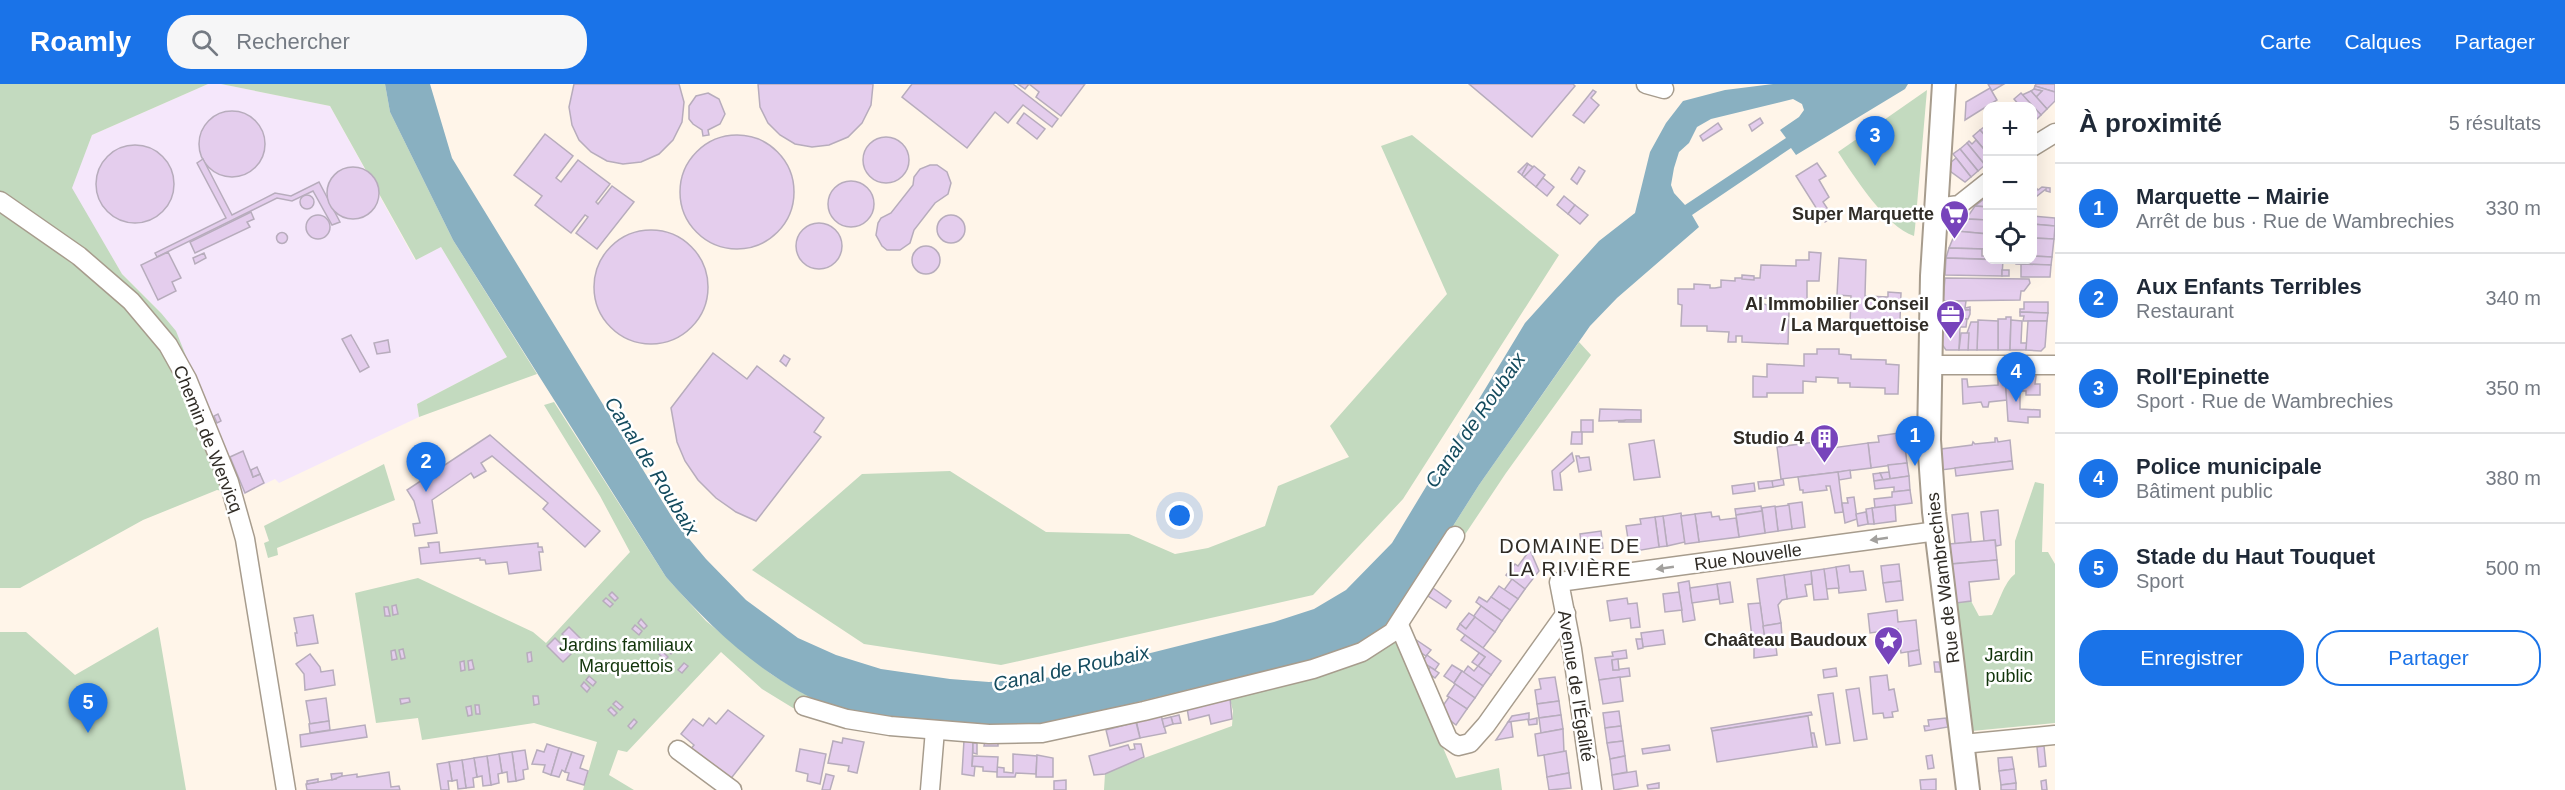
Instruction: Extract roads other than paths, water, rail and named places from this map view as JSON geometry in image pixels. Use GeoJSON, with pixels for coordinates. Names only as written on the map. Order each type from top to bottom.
{"type":"FeatureCollection","features":[{"type":"Feature","properties":{"kind":"main road"},"geometry":{"type":"LineString","coordinates":[[1936,208],[1944,84]]}},
{"type":"Feature","properties":{"kind":"main road","name":"Rue de Wambrechies"},"geometry":{"type":"LineString","coordinates":[[1936,208],[1929,440],[1937,531],[1968,790]]}},
{"type":"Feature","properties":{"kind":"street"},"geometry":{"type":"LineString","coordinates":[[2037,144],[2055,133]]}},
{"type":"Feature","properties":{"kind":"street"},"geometry":{"type":"LineString","coordinates":[[1936,208],[1959,205],[1983,186]]}},
{"type":"Feature","properties":{"kind":"street","name":"Chemin de Wervicq"},"geometry":{"type":"LineString","coordinates":[[0,201],[79,256],[131,302],[168,345],[187,379],[229,482],[245,539],[285,790]]}},
{"type":"Feature","properties":{"kind":"street"},"geometry":{"type":"LineString","coordinates":[[1930,365],[2055,365]]}},
{"type":"Feature","properties":{"kind":"street","name":"Rue Nouvelle"},"geometry":{"type":"LineString","coordinates":[[1559,582],[1937,531]]}},
{"type":"Feature","properties":{"kind":"street"},"geometry":{"type":"LineString","coordinates":[[804,706],[847,719],[935,730],[989,734],[1042,733],[1144,711],[1330,664],[1362,652],[1383,640],[1399,625],[1455,536]]}},
{"type":"Feature","properties":{"kind":"street","name":"Avenue de l'Égalité"},"geometry":{"type":"LineString","coordinates":[[1559,582],[1566,613],[1592,790]]}},
{"type":"Feature","properties":{"kind":"street"},"geometry":{"type":"LineString","coordinates":[[1399,625],[1448,739],[1455,745],[1464,746],[1470,743],[1486,725],[1566,613]]}},
{"type":"Feature","properties":{"kind":"street"},"geometry":{"type":"LineString","coordinates":[[930,790],[935,730]]}},
{"type":"Feature","properties":{"kind":"street"},"geometry":{"type":"LineString","coordinates":[[1963,744],[2055,735]]}},
{"type":"Feature","properties":{"kind":"street"},"geometry":{"type":"LineString","coordinates":[[678,750],[732,790]]}},
{"type":"Feature","properties":{"kind":"water","name":"Canal de Roubaix"},"geometry":{"type":"Polygon","coordinates":[[[385,84],[430,84],[452,158],[675,522],[706,559],[746,600],[798,638],[836,655],[881,669],[989,682],[1055,677],[1274,622],[1314,609],[1346,590],[1392,543],[1525,323],[1599,241],[1635,213],[1650,152],[1666,123],[1683,101],[1725,90],[1773,84],[1908,84],[1905,89],[1796,155],[1791,148],[1692,215],[1699,227],[1617,298],[1590,326],[1479,485],[1403,605],[1381,630],[1361,643],[1329,655],[1065,720],[1019,727],[911,721],[841,709],[800,692],[781,681],[712,625],[666,577],[453,240],[390,112],[385,84]],[[1793,99],[1711,119],[1697,127],[1689,143],[1679,152],[1671,185],[1674,193],[1685,205],[1786,138],[1780,130],[1799,117],[1804,110],[1802,104],[1793,99]]]}},
{"type":"Feature","properties":{"kind":"place","name":"Roll'Epinette"},"geometry":{"type":"Point","coordinates":[1875,166]}},
{"type":"Feature","properties":{"kind":"place","name":"Super Marquette"},"geometry":{"type":"Point","coordinates":[1955,240]}},
{"type":"Feature","properties":{"kind":"place","name":"Al Immobilier Conseil / La Marquettoise"},"geometry":{"type":"Point","coordinates":[1950,340]}},
{"type":"Feature","properties":{"kind":"place","name":"Police municipale"},"geometry":{"type":"Point","coordinates":[2016,402]}},
{"type":"Feature","properties":{"kind":"place","name":"Studio 4"},"geometry":{"type":"Point","coordinates":[1825,464]}},
{"type":"Feature","properties":{"kind":"place","name":"Marquette – Mairie"},"geometry":{"type":"Point","coordinates":[1915,466]}},
{"type":"Feature","properties":{"kind":"place","name":"Aux Enfants Terribles"},"geometry":{"type":"Point","coordinates":[426,492]}},
{"type":"Feature","properties":{"kind":"place","name":"Chaâteau Baudoux"},"geometry":{"type":"Point","coordinates":[1888,666]}},
{"type":"Feature","properties":{"kind":"place","name":"Stade du Haut Touquet"},"geometry":{"type":"Point","coordinates":[88,733]}},
{"type":"Feature","properties":{"kind":"district","name":"DOMAINE DE LA RIVIÈRE"},"geometry":{"type":"Point","coordinates":[1570,558]}},
{"type":"Feature","properties":{"kind":"park label","name":"Jardins familiaux Marquettois"},"geometry":{"type":"Point","coordinates":[626,655]}},
{"type":"Feature","properties":{"kind":"park label","name":"Jardin public"},"geometry":{"type":"Point","coordinates":[2009,665]}}]}
